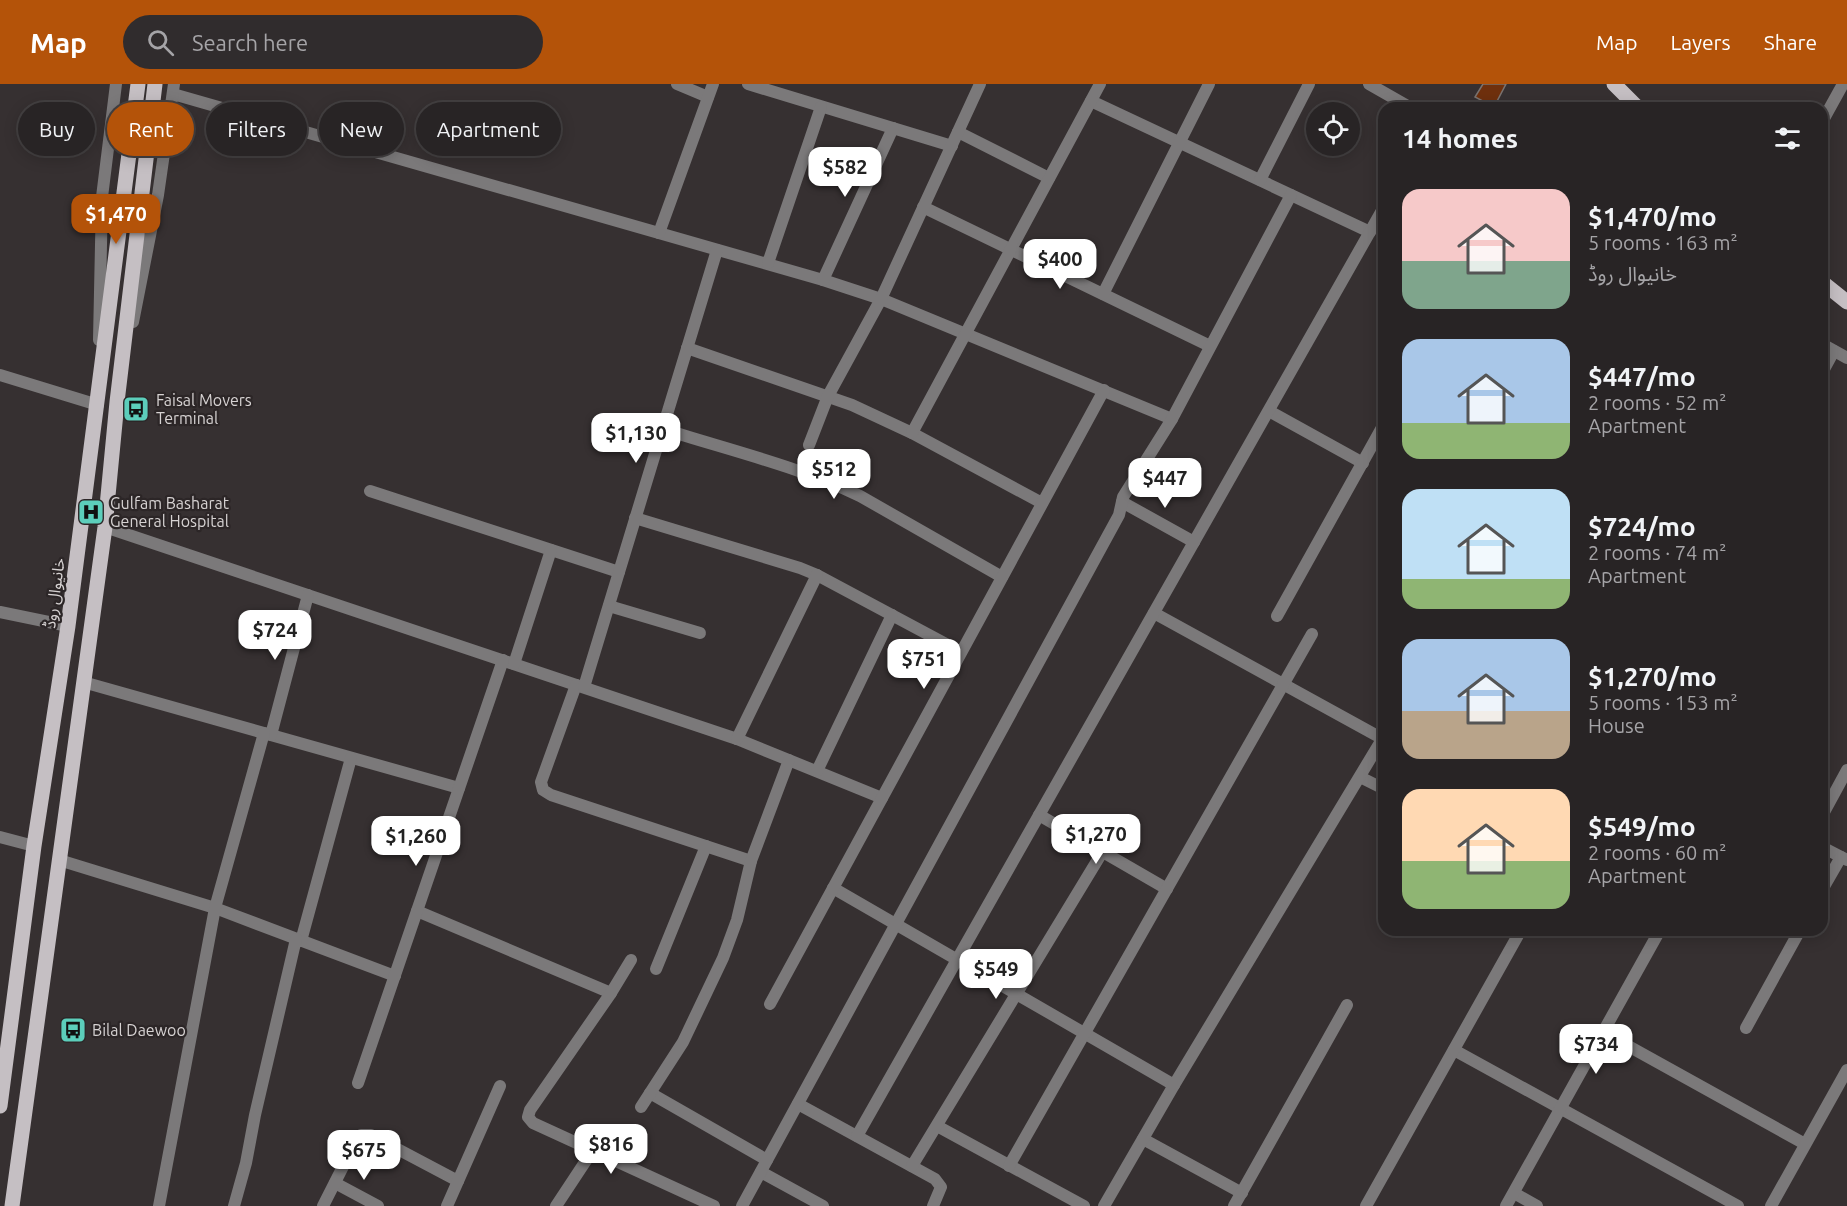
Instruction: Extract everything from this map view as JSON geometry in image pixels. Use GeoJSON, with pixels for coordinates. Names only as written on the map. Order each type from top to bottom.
{"type":"FeatureCollection","features":[{"type":"Feature","properties":{"kind":"main road","name":"خانیوال روڈ"},"geometry":{"type":"LineString","coordinates":[[0,1106],[34,846],[68,626],[98,405],[138,84]]}},
{"type":"Feature","properties":{"kind":"main road"},"geometry":{"type":"LineString","coordinates":[[12,1206],[105,527],[117,402],[155,84]]}},
{"type":"Feature","properties":{"kind":"main road"},"geometry":{"type":"LineString","coordinates":[[1614,84],[1632,102]]}},
{"type":"Feature","properties":{"kind":"main road"},"geometry":{"type":"LineString","coordinates":[[1828,287],[1847,302]]}},
{"type":"Feature","properties":{"kind":"street"},"geometry":{"type":"LineString","coordinates":[[0,375],[98,405],[102,196],[116,84]]}},
{"type":"Feature","properties":{"kind":"street"},"geometry":{"type":"LineString","coordinates":[[677,84],[708,97]]}},
{"type":"Feature","properties":{"kind":"street"},"geometry":{"type":"LineString","coordinates":[[658,233],[713,84]]}},
{"type":"Feature","properties":{"kind":"street"},"geometry":{"type":"LineString","coordinates":[[748,84],[952,146]]}},
{"type":"Feature","properties":{"kind":"street"},"geometry":{"type":"LineString","coordinates":[[809,445],[828,396],[880,298],[980,84]]}},
{"type":"Feature","properties":{"kind":"street"},"geometry":{"type":"LineString","coordinates":[[912,433],[1100,84]]}},
{"type":"Feature","properties":{"kind":"street"},"geometry":{"type":"LineString","coordinates":[[1102,294],[1209,84]]}},
{"type":"Feature","properties":{"kind":"street"},"geometry":{"type":"LineString","coordinates":[[1260,180],[1309,84]]}},
{"type":"Feature","properties":{"kind":"street"},"geometry":{"type":"LineString","coordinates":[[1369,84],[1400,102]]}},
{"type":"Feature","properties":{"kind":"street"},"geometry":{"type":"LineString","coordinates":[[1828,111],[1843,84]]}},
{"type":"Feature","properties":{"kind":"street"},"geometry":{"type":"LineString","coordinates":[[117,402],[158,195],[174,89],[880,298],[1172,418]]}},
{"type":"Feature","properties":{"kind":"street"},"geometry":{"type":"LineString","coordinates":[[1091,101],[1370,232]]}},
{"type":"Feature","properties":{"kind":"street"},"geometry":{"type":"LineString","coordinates":[[768,263],[821,106]]}},
{"type":"Feature","properties":{"kind":"street"},"geometry":{"type":"LineString","coordinates":[[823,280],[893,128]]}},
{"type":"Feature","properties":{"kind":"street"},"geometry":{"type":"LineString","coordinates":[[958,132],[1049,178]]}},
{"type":"Feature","properties":{"kind":"street"},"geometry":{"type":"LineString","coordinates":[[742,1206],[1114,525],[1122,502],[1172,418],[1291,195]]}},
{"type":"Feature","properties":{"kind":"street"},"geometry":{"type":"LineString","coordinates":[[923,207],[1210,346]]}},
{"type":"Feature","properties":{"kind":"street"},"geometry":{"type":"LineString","coordinates":[[857,1136],[1378,218]]}},
{"type":"Feature","properties":{"kind":"street"},"geometry":{"type":"LineString","coordinates":[[717,249],[609,606],[541,782],[543,790],[551,795],[751,861]]}},
{"type":"Feature","properties":{"kind":"street"},"geometry":{"type":"LineString","coordinates":[[687,348],[828,396],[912,433],[1042,503]]}},
{"type":"Feature","properties":{"kind":"street"},"geometry":{"type":"LineString","coordinates":[[1828,348],[1847,358]]}},
{"type":"Feature","properties":{"kind":"street"},"geometry":{"type":"LineString","coordinates":[[1828,362],[1834,351]]}},
{"type":"Feature","properties":{"kind":"street"},"geometry":{"type":"LineString","coordinates":[[770,1004],[1104,390]]}},
{"type":"Feature","properties":{"kind":"street"},"geometry":{"type":"LineString","coordinates":[[1269,411],[1363,463]]}},
{"type":"Feature","properties":{"kind":"street"},"geometry":{"type":"LineString","coordinates":[[663,429],[838,486],[860,496],[1002,577]]}},
{"type":"Feature","properties":{"kind":"street"},"geometry":{"type":"LineString","coordinates":[[1277,616],[1378,435]]}},
{"type":"Feature","properties":{"kind":"street"},"geometry":{"type":"LineString","coordinates":[[370,491],[619,572]]}},
{"type":"Feature","properties":{"kind":"street"},"geometry":{"type":"LineString","coordinates":[[1122,502],[1194,542]]}},
{"type":"Feature","properties":{"kind":"street"},"geometry":{"type":"LineString","coordinates":[[635,518],[800,568],[961,652]]}},
{"type":"Feature","properties":{"kind":"street"},"geometry":{"type":"LineString","coordinates":[[105,527],[737,739],[882,798]]}},
{"type":"Feature","properties":{"kind":"street"},"geometry":{"type":"LineString","coordinates":[[358,1083],[459,788],[550,550]]}},
{"type":"Feature","properties":{"kind":"street"},"geometry":{"type":"LineString","coordinates":[[737,739],[817,575]]}},
{"type":"Feature","properties":{"kind":"street"},"geometry":{"type":"LineString","coordinates":[[159,1206],[215,908],[308,595]]}},
{"type":"Feature","properties":{"kind":"street"},"geometry":{"type":"LineString","coordinates":[[609,606],[700,633]]}},
{"type":"Feature","properties":{"kind":"street"},"geometry":{"type":"LineString","coordinates":[[0,612],[68,626]]}},
{"type":"Feature","properties":{"kind":"street"},"geometry":{"type":"LineString","coordinates":[[1154,613],[1378,734]]}},
{"type":"Feature","properties":{"kind":"street"},"geometry":{"type":"LineString","coordinates":[[816,771],[892,615]]}},
{"type":"Feature","properties":{"kind":"street"},"geometry":{"type":"LineString","coordinates":[[1009,1166],[1312,634]]}},
{"type":"Feature","properties":{"kind":"street"},"geometry":{"type":"LineString","coordinates":[[83,682],[459,788]]}},
{"type":"Feature","properties":{"kind":"street"},"geometry":{"type":"LineString","coordinates":[[1104,1206],[1174,1085],[1378,747]]}},
{"type":"Feature","properties":{"kind":"street"},"geometry":{"type":"LineString","coordinates":[[234,1206],[298,940],[351,758]]}},
{"type":"Feature","properties":{"kind":"street"},"geometry":{"type":"LineString","coordinates":[[641,1107],[683,1042],[723,958],[738,920],[751,861],[789,760]]}},
{"type":"Feature","properties":{"kind":"street"},"geometry":{"type":"LineString","coordinates":[[1828,805],[1847,770]]}},
{"type":"Feature","properties":{"kind":"street"},"geometry":{"type":"LineString","coordinates":[[1360,777],[1378,786]]}},
{"type":"Feature","properties":{"kind":"street"},"geometry":{"type":"LineString","coordinates":[[1040,815],[1167,889]]}},
{"type":"Feature","properties":{"kind":"street"},"geometry":{"type":"LineString","coordinates":[[0,837],[34,846]]}},
{"type":"Feature","properties":{"kind":"street"},"geometry":{"type":"LineString","coordinates":[[656,969],[706,846]]}},
{"type":"Feature","properties":{"kind":"street"},"geometry":{"type":"LineString","coordinates":[[1828,850],[1844,858],[1828,881]]}},
{"type":"Feature","properties":{"kind":"street"},"geometry":{"type":"LineString","coordinates":[[912,1166],[1103,851]]}},
{"type":"Feature","properties":{"kind":"street"},"geometry":{"type":"LineString","coordinates":[[59,860],[215,908],[395,976]]}},
{"type":"Feature","properties":{"kind":"street"},"geometry":{"type":"LineString","coordinates":[[833,888],[1174,1085]]}},
{"type":"Feature","properties":{"kind":"street"},"geometry":{"type":"LineString","coordinates":[[417,911],[611,993]]}},
{"type":"Feature","properties":{"kind":"street"},"geometry":{"type":"LineString","coordinates":[[1366,1206],[1518,936]]}},
{"type":"Feature","properties":{"kind":"street"},"geometry":{"type":"LineString","coordinates":[[1506,1206],[1657,936]]}},
{"type":"Feature","properties":{"kind":"street"},"geometry":{"type":"LineString","coordinates":[[1746,1028],[1797,936]]}},
{"type":"Feature","properties":{"kind":"street"},"geometry":{"type":"LineString","coordinates":[[631,960],[611,993],[530,1110],[528,1118],[533,1123],[714,1206]]}},
{"type":"Feature","properties":{"kind":"street"},"geometry":{"type":"LineString","coordinates":[[1234,1206],[1347,1005]]}},
{"type":"Feature","properties":{"kind":"street"},"geometry":{"type":"LineString","coordinates":[[1603,1032],[1805,1144]]}},
{"type":"Feature","properties":{"kind":"street"},"geometry":{"type":"LineString","coordinates":[[1454,1050],[1738,1206]]}},
{"type":"Feature","properties":{"kind":"street"},"geometry":{"type":"LineString","coordinates":[[1771,1206],[1805,1144],[1843,1085],[1847,1070]]}},
{"type":"Feature","properties":{"kind":"street"},"geometry":{"type":"LineString","coordinates":[[447,1206],[500,1086]]}},
{"type":"Feature","properties":{"kind":"street"},"geometry":{"type":"LineString","coordinates":[[650,1093],[767,1160]]}},
{"type":"Feature","properties":{"kind":"street"},"geometry":{"type":"LineString","coordinates":[[798,1104],[935,1179],[941,1187],[933,1206]]}},
{"type":"Feature","properties":{"kind":"street"},"geometry":{"type":"LineString","coordinates":[[937,1126],[1084,1206]]}},
{"type":"Feature","properties":{"kind":"street"},"geometry":{"type":"LineString","coordinates":[[323,1206],[361,1135],[371,1135],[458,1181]]}},
{"type":"Feature","properties":{"kind":"street"},"geometry":{"type":"LineString","coordinates":[[1143,1139],[1242,1193]]}},
{"type":"Feature","properties":{"kind":"street"},"geometry":{"type":"LineString","coordinates":[[557,1206],[593,1150]]}},
{"type":"Feature","properties":{"kind":"street"},"geometry":{"type":"LineString","coordinates":[[761,1172],[823,1206]]}},
{"type":"Feature","properties":{"kind":"street"},"geometry":{"type":"LineString","coordinates":[[335,1183],[378,1206]]}},
{"type":"Feature","properties":{"kind":"street"},"geometry":{"type":"LineString","coordinates":[[1514,1193],[1537,1206]]}},
{"type":"Feature","properties":{"kind":"building"},"geometry":{"type":"Polygon","coordinates":[[[1483,84],[1506,84],[1497,102],[1484,102],[1475,97],[1483,84]]]}},
{"type":"Feature","properties":{"kind":"place","name":"Faisal Movers Terminal"},"geometry":{"type":"Point","coordinates":[136,409]}},
{"type":"Feature","properties":{"kind":"place","name":"Gulfam Basharat General Hospital"},"geometry":{"type":"Point","coordinates":[91,512]}},
{"type":"Feature","properties":{"kind":"place","name":"Bilal Daewoo"},"geometry":{"type":"Point","coordinates":[73,1030]}}]}
